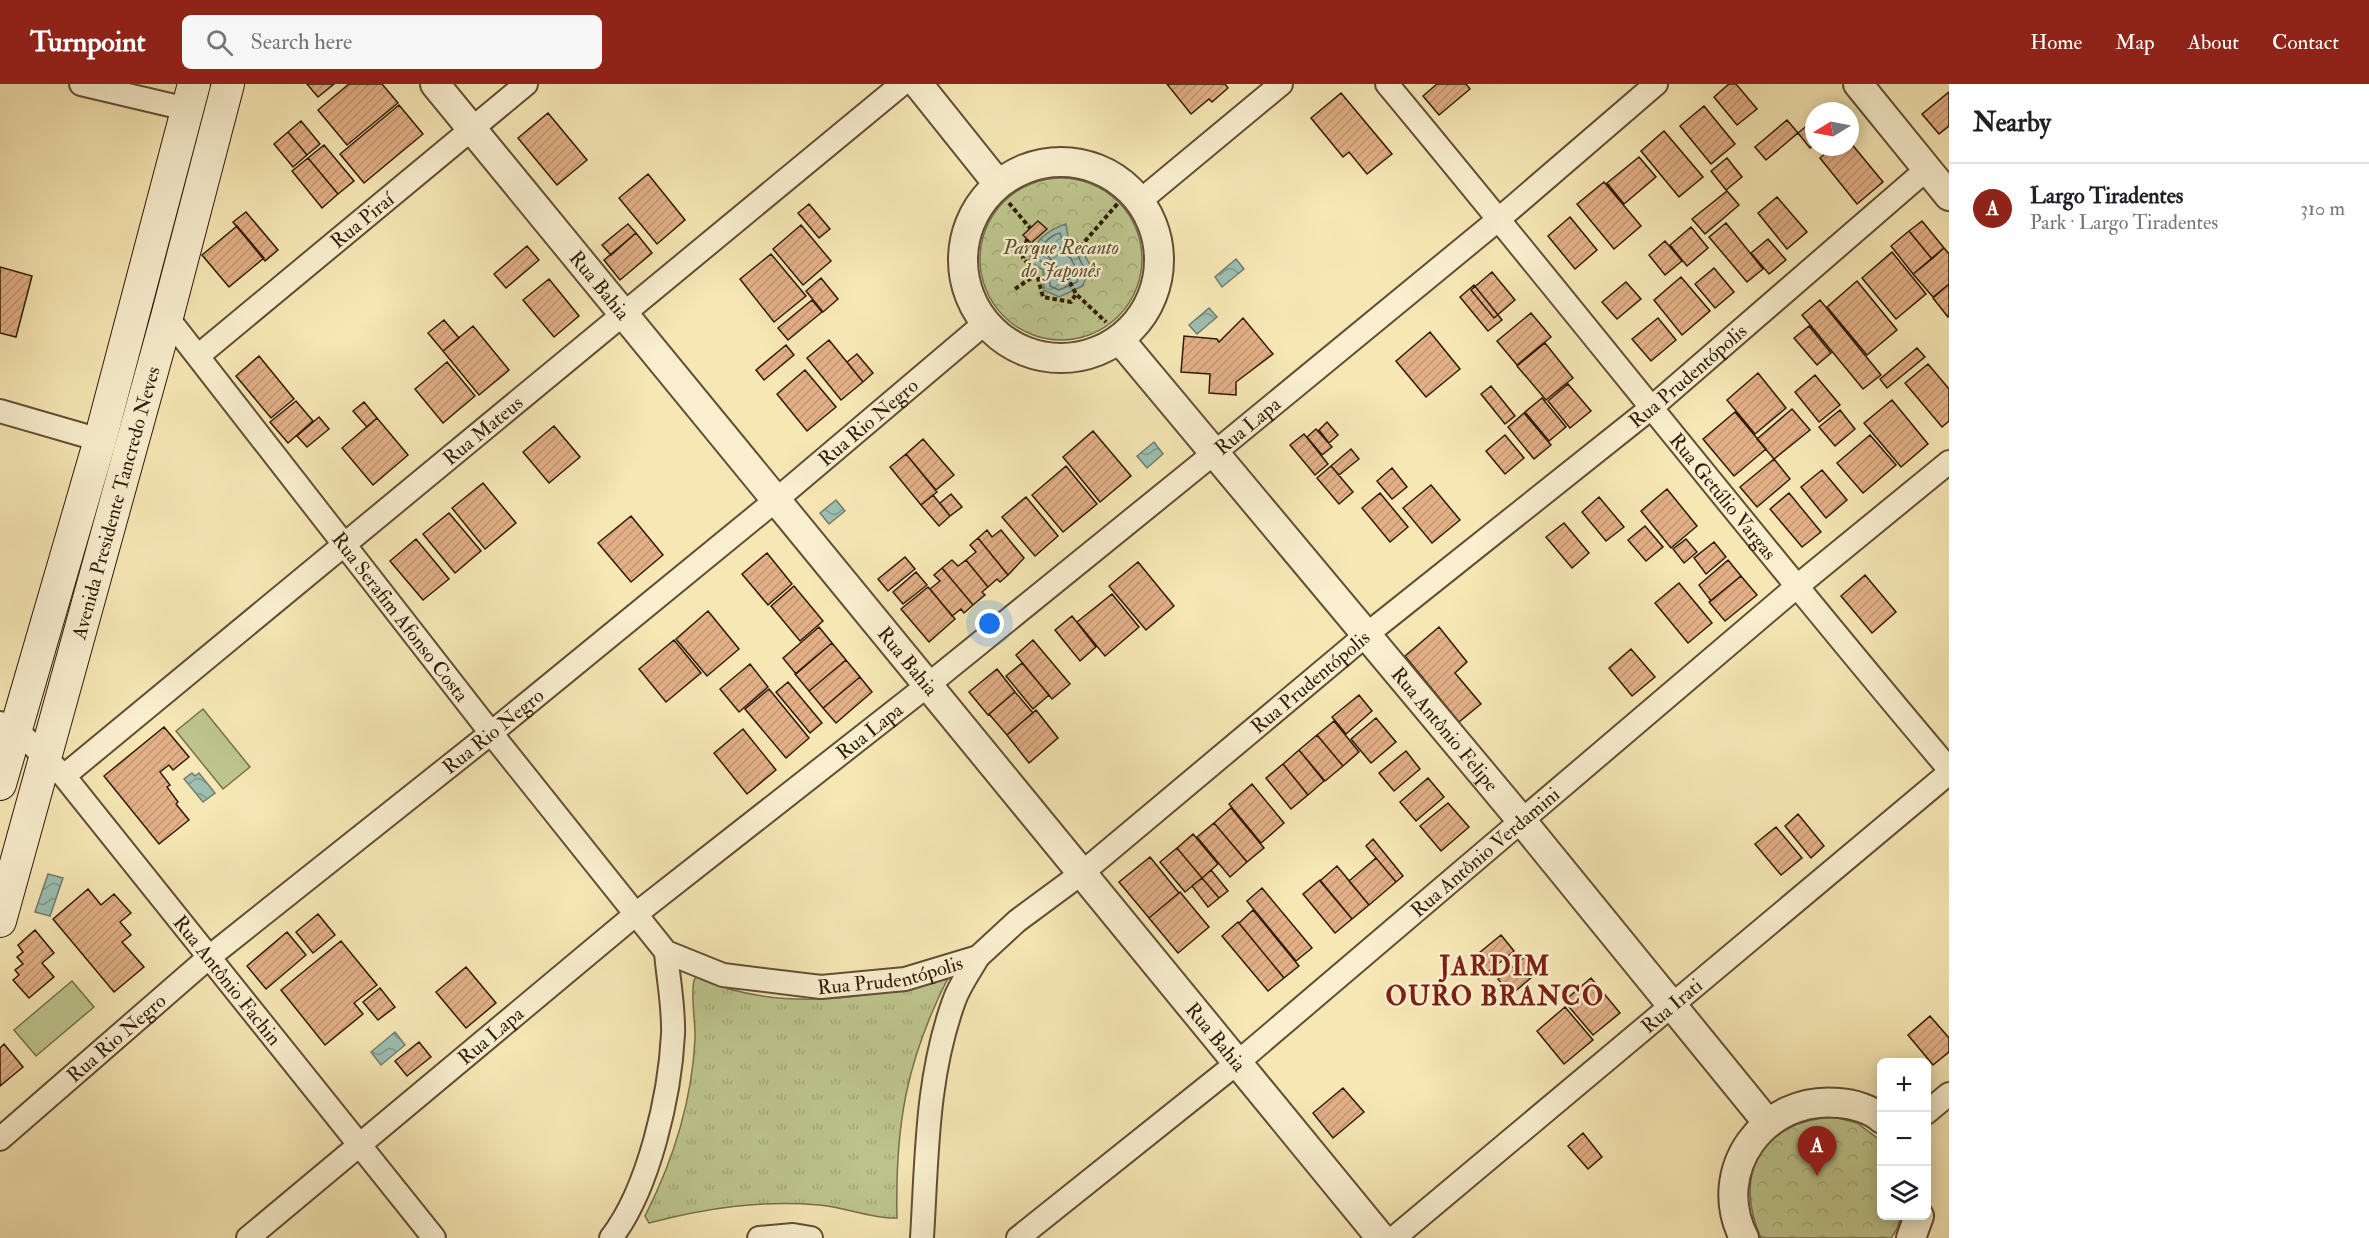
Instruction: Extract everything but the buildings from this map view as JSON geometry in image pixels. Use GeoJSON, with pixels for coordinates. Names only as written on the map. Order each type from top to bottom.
{"type":"FeatureCollection","features":[{"type":"Feature","properties":{"kind":"main road","name":"Avenida Presidente Tancredo Neves"},"geometry":{"type":"LineString","coordinates":[[0,921],[55,765],[228,84]]}},
{"type":"Feature","properties":{"kind":"main road","name":"Avenida Presidente Tancredo Neves"},"geometry":{"type":"LineString","coordinates":[[0,784],[8,726],[100,440],[190,97]]}},
{"type":"Feature","properties":{"kind":"street"},"geometry":{"type":"LineString","coordinates":[[81,84],[190,97]]}},
{"type":"Feature","properties":{"kind":"street","name":"Rua Bahia"},"geometry":{"type":"LineString","coordinates":[[435,84],[1381,1238]]}},
{"type":"Feature","properties":{"kind":"street","name":"Rua Piraí"},"geometry":{"type":"LineString","coordinates":[[198,356],[526,84]]}},
{"type":"Feature","properties":{"kind":"street","name":"Rua Mateus"},"geometry":{"type":"LineString","coordinates":[[55,765],[344,542],[902,84]]}},
{"type":"Feature","properties":{"kind":"street"},"geometry":{"type":"LineString","coordinates":[[918,84],[1002,191]]}},
{"type":"Feature","properties":{"kind":"street"},"geometry":{"type":"LineString","coordinates":[[1130,201],[1281,84]]}},
{"type":"Feature","properties":{"kind":"street","name":"Rua Getúlio Vargas"},"geometry":{"type":"LineString","coordinates":[[1386,84],[1499,219],[1796,588],[1949,771]]}},
{"type":"Feature","properties":{"kind":"street","name":"Rua Lapa"},"geometry":{"type":"LineString","coordinates":[[248,1238],[361,1146],[636,914],[928,685],[1213,454],[1499,219],[1656,84]]}},
{"type":"Feature","properties":{"kind":"street"},"geometry":{"type":"LineString","coordinates":[[1858,84],[1949,196]]}},
{"type":"Feature","properties":{"kind":"street"},"geometry":{"type":"LineString","coordinates":[[1057,161],[1088,165],[1117,178],[1130,201],[1154,228],[1160,259],[1155,289],[1142,317],[1115,332],[1094,353],[1065,359],[1035,355],[1008,343],[985,323],[970,296],[963,266],[966,235],[978,207],[1002,191],[1025,168],[1057,161]]}},
{"type":"Feature","properties":{"kind":"street","name":"Rua Prudentópolis"},"geometry":{"type":"LineString","coordinates":[[636,914],[666,952],[723,975],[821,987],[905,979],[978,957],[1017,921],[1082,873],[1366,635],[1651,408],[1927,169]]}},
{"type":"Feature","properties":{"kind":"street","name":"Rua Serafim Afonso Costa"},"geometry":{"type":"LineString","coordinates":[[168,317],[491,733],[636,914]]}},
{"type":"Feature","properties":{"kind":"street","name":"Rua Rio Negro"},"geometry":{"type":"LineString","coordinates":[[0,1139],[208,958],[491,733],[776,500],[985,323]]}},
{"type":"Feature","properties":{"kind":"street","name":"Rua Antônio Felipe"},"geometry":{"type":"LineString","coordinates":[[1115,332],[1213,454],[1522,821],[1767,1122]]}},
{"type":"Feature","properties":{"kind":"street"},"geometry":{"type":"LineString","coordinates":[[0,411],[100,440]]}},
{"type":"Feature","properties":{"kind":"street","name":"Rua Antônio Verdamini"},"geometry":{"type":"LineString","coordinates":[[1018,1238],[1237,1063],[1796,588],[1949,462]]}},
{"type":"Feature","properties":{"kind":"street","name":"Rua Antônio Fachin"},"geometry":{"type":"LineString","coordinates":[[8,726],[55,765],[434,1238]]}},
{"type":"Feature","properties":{"kind":"street","name":"Rua Irati"},"geometry":{"type":"LineString","coordinates":[[1394,1238],[1673,1007],[1949,771]]}},
{"type":"Feature","properties":{"kind":"street"},"geometry":{"type":"LineString","coordinates":[[611,1238],[625,1221],[666,1103],[673,1032],[666,952]]}},
{"type":"Feature","properties":{"kind":"street"},"geometry":{"type":"LineString","coordinates":[[922,1238],[926,1143],[934,1075],[954,1000],[978,957]]}},
{"type":"Feature","properties":{"kind":"street"},"geometry":{"type":"LineString","coordinates":[[1927,1112],[1949,1094]]}},
{"type":"Feature","properties":{"kind":"street"},"geometry":{"type":"LineString","coordinates":[[1744,1238],[1738,1227],[1733,1198],[1736,1170],[1749,1144],[1767,1122],[1793,1107],[1822,1101],[1851,1104],[1877,1117]]}},
{"type":"Feature","properties":{"kind":"street"},"geometry":{"type":"LineString","coordinates":[[1911,1238],[1917,1220]]}},
{"type":"Feature","properties":{"kind":"street"},"geometry":{"type":"LineString","coordinates":[[759,1238],[793,1235],[811,1238]]}},
{"type":"Feature","properties":{"kind":"path"},"geometry":{"type":"LineString","coordinates":[[1002,191],[1030,228]]}},
{"type":"Feature","properties":{"kind":"path"},"geometry":{"type":"LineString","coordinates":[[1080,247],[1130,201]]}},
{"type":"Feature","properties":{"kind":"path"},"geometry":{"type":"LineString","coordinates":[[1027,239],[1023,258],[1037,274],[1043,297],[1071,302],[1077,294]]}},
{"type":"Feature","properties":{"kind":"path"},"geometry":{"type":"LineString","coordinates":[[1063,269],[1077,294],[1115,332]]}},
{"type":"Feature","properties":{"kind":"path"},"geometry":{"type":"LineString","coordinates":[[1015,289],[1037,274]]}},
{"type":"Feature","properties":{"kind":"green space","name":"Parque Recanto do Japonês"},"geometry":{"type":"Polygon","coordinates":[[[1061,178],[1077,179],[1092,184],[1106,191],[1118,202],[1129,214],[1136,228],[1141,243],[1141,275],[1136,290],[1129,304],[1118,316],[1106,327],[1092,334],[1077,339],[1061,340],[1045,339],[1030,334],[1016,327],[1004,316],[993,304],[986,290],[981,275],[980,259],[981,243],[986,228],[993,214],[1004,202],[1016,191],[1030,184],[1045,179],[1061,178]]]}},
{"type":"Feature","properties":{"kind":"green space"},"geometry":{"type":"Polygon","coordinates":[[[203,709],[250,767],[223,789],[176,731],[203,709]]]}},
{"type":"Feature","properties":{"kind":"green space"},"geometry":{"type":"Polygon","coordinates":[[[696,977],[726,988],[789,999],[821,999],[885,992],[948,978],[922,1038],[906,1095],[898,1153],[897,1218],[878,1217],[819,1205],[776,1204],[712,1209],[649,1223],[645,1216],[672,1152],[690,1085],[695,1039],[693,988],[696,977]]]}},
{"type":"Feature","properties":{"kind":"green space"},"geometry":{"type":"Polygon","coordinates":[[[72,981],[94,1007],[36,1056],[14,1030],[72,981]]]}},
{"type":"Feature","properties":{"kind":"green space"},"geometry":{"type":"Polygon","coordinates":[[[1834,1117],[1857,1123],[1877,1138],[1877,1220],[1900,1220],[1891,1238],[1761,1238],[1753,1214],[1750,1192],[1752,1172],[1760,1155],[1772,1140],[1788,1128],[1809,1121],[1834,1117]]]}},
{"type":"Feature","properties":{"kind":"water"},"geometry":{"type":"Polygon","coordinates":[[[1066,224],[1068,237],[1077,241],[1090,265],[1083,286],[1059,297],[1044,290],[1043,270],[1029,261],[1042,237],[1066,224]]]}},
{"type":"Feature","properties":{"kind":"water"},"geometry":{"type":"Polygon","coordinates":[[[1236,259],[1244,269],[1222,287],[1215,277],[1236,259]]]}},
{"type":"Feature","properties":{"kind":"water"},"geometry":{"type":"Polygon","coordinates":[[[1209,308],[1217,317],[1197,334],[1189,325],[1209,308]]]}},
{"type":"Feature","properties":{"kind":"water"},"geometry":{"type":"Polygon","coordinates":[[[1154,442],[1163,454],[1147,468],[1137,456],[1154,442]]]}},
{"type":"Feature","properties":{"kind":"water"},"geometry":{"type":"Polygon","coordinates":[[[836,500],[845,511],[829,524],[820,513],[836,500]]]}},
{"type":"Feature","properties":{"kind":"water"},"geometry":{"type":"Polygon","coordinates":[[[192,773],[195,776],[199,773],[215,793],[203,802],[184,779],[192,773]]]}},
{"type":"Feature","properties":{"kind":"water"},"geometry":{"type":"Polygon","coordinates":[[[48,874],[63,878],[50,916],[35,912],[48,874]]]}},
{"type":"Feature","properties":{"kind":"water"},"geometry":{"type":"Polygon","coordinates":[[[395,1032],[405,1045],[381,1065],[371,1052],[395,1032]]]}},
{"type":"Feature","properties":{"kind":"place","name":"Largo Tiradentes"},"geometry":{"type":"Point","coordinates":[1817,1176]}},
{"type":"Feature","properties":{"kind":"district","name":"JARDIM OURO BRANCO"},"geometry":{"type":"Point","coordinates":[1495,981]}}]}
